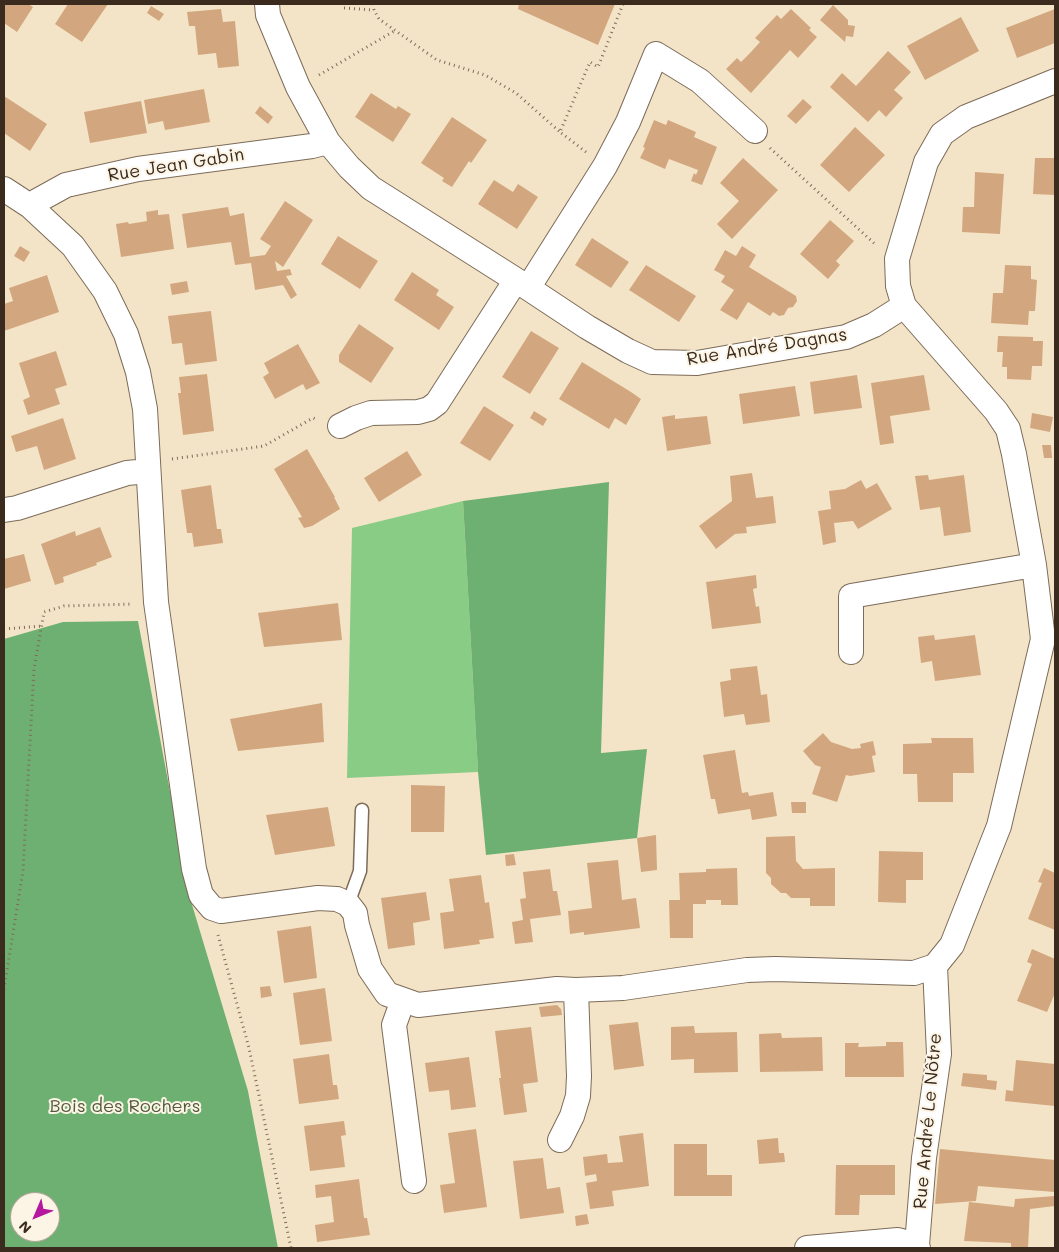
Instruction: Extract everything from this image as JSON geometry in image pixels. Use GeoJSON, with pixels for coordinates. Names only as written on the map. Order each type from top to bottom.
{"type":"FeatureCollection","features":[{"type":"Feature","properties":{"kind":"street","name":"Rue André Dagnas"},"geometry":{"type":"LineString","coordinates":[[267,4],[268,15],[298,87],[328,142],[348,167],[371,188],[522,284],[587,328],[628,351],[652,362],[697,362],[846,336],[874,325],[904,306]]}},
{"type":"Feature","properties":{"kind":"street"},"geometry":{"type":"LineString","coordinates":[[340,426],[371,413],[418,412],[429,409],[437,403],[605,166],[628,122],[656,54],[700,81],[755,131]]}},
{"type":"Feature","properties":{"kind":"street"},"geometry":{"type":"LineString","coordinates":[[4,189],[30,206],[73,246],[105,290],[126,334],[138,372],[145,409],[156,602],[194,869],[201,895],[212,908],[221,912],[318,898],[337,899],[348,904],[355,912],[370,969],[387,994],[418,1005],[557,989],[623,988],[747,970],[914,972],[935,966],[952,945],[998,826],[1044,639],[1034,565],[1008,429],[996,411],[904,306],[898,286],[897,259],[926,162],[942,134],[966,117],[1055,81]]}},
{"type":"Feature","properties":{"kind":"street","name":"Rue Jean Gabin"},"geometry":{"type":"LineString","coordinates":[[30,206],[66,185],[138,169],[312,146],[328,142]]}},
{"type":"Feature","properties":{"kind":"street"},"geometry":{"type":"LineString","coordinates":[[4,510],[17,508],[148,465]]}},
{"type":"Feature","properties":{"kind":"street"},"geometry":{"type":"LineString","coordinates":[[851,652],[851,596],[1034,565]]}},
{"type":"Feature","properties":{"kind":"street","name":"Rue André Le Nôtre"},"geometry":{"type":"LineString","coordinates":[[806,1248],[898,1240],[918,1247],[924,1158],[939,1054],[935,966]]}},
{"type":"Feature","properties":{"kind":"street"},"geometry":{"type":"LineString","coordinates":[[560,1140],[572,1116],[578,1096],[576,990]]}},
{"type":"Feature","properties":{"kind":"street"},"geometry":{"type":"LineString","coordinates":[[403,1000],[394,1025],[414,1181]]}},
{"type":"Feature","properties":{"kind":"lane"},"geometry":{"type":"LineString","coordinates":[[348,904],[360,871],[362,810]]}},
{"type":"Feature","properties":{"kind":"path"},"geometry":{"type":"LineString","coordinates":[[373,4],[379,19],[437,60],[485,75],[516,94],[560,132],[605,166]]}},
{"type":"Feature","properties":{"kind":"path"},"geometry":{"type":"LineString","coordinates":[[560,132],[590,62],[598,67],[623,4]]}},
{"type":"Feature","properties":{"kind":"path"},"geometry":{"type":"LineString","coordinates":[[344,8],[374,10]]}},
{"type":"Feature","properties":{"kind":"path"},"geometry":{"type":"LineString","coordinates":[[298,87],[396,30]]}},
{"type":"Feature","properties":{"kind":"path"},"geometry":{"type":"LineString","coordinates":[[755,131],[763,142],[880,249],[897,259]]}},
{"type":"Feature","properties":{"kind":"path"},"geometry":{"type":"LineString","coordinates":[[148,465],[164,460],[264,446],[313,418],[340,426]]}},
{"type":"Feature","properties":{"kind":"path"},"geometry":{"type":"LineString","coordinates":[[4,990],[23,871],[34,669],[44,612],[64,606],[145,604],[156,602]]}},
{"type":"Feature","properties":{"kind":"path"},"geometry":{"type":"LineString","coordinates":[[4,629],[42,626]]}},
{"type":"Feature","properties":{"kind":"path"},"geometry":{"type":"LineString","coordinates":[[212,908],[249,1048],[291,1248]]}},
{"type":"Feature","properties":{"kind":"green space"},"geometry":{"type":"Polygon","coordinates":[[[609,482],[601,753],[647,749],[637,838],[486,855],[478,772],[463,501],[609,482]]]}},
{"type":"Feature","properties":{"kind":"green space"},"geometry":{"type":"Polygon","coordinates":[[[463,501],[478,772],[347,778],[352,528],[463,501]]]}},
{"type":"Feature","properties":{"kind":"green space","name":"Bois des Rochers"},"geometry":{"type":"Polygon","coordinates":[[[138,621],[190,898],[248,1091],[278,1248],[4,1248],[4,639],[63,622],[138,621]]]}},
{"type":"Feature","properties":{"kind":"building"},"geometry":{"type":"Polygon","coordinates":[[[4,4],[28,4],[33,7],[17,32],[4,23],[4,4]]]}},
{"type":"Feature","properties":{"kind":"building"},"geometry":{"type":"Polygon","coordinates":[[[68,4],[108,4],[82,42],[55,24],[68,4]]]}},
{"type":"Feature","properties":{"kind":"building"},"geometry":{"type":"Polygon","coordinates":[[[519,4],[615,4],[598,45],[518,9],[519,4]]]}},
{"type":"Feature","properties":{"kind":"building"},"geometry":{"type":"Polygon","coordinates":[[[833,5],[848,20],[848,25],[855,26],[853,37],[846,36],[845,42],[820,20],[833,5]]]}},
{"type":"Feature","properties":{"kind":"building"},"geometry":{"type":"Polygon","coordinates":[[[151,6],[164,14],[159,21],[147,13],[151,6]]]}},
{"type":"Feature","properties":{"kind":"building"},"geometry":{"type":"Polygon","coordinates":[[[221,9],[223,22],[235,21],[239,66],[218,68],[216,53],[198,55],[195,26],[189,26],[187,12],[221,9]]]}},
{"type":"Feature","properties":{"kind":"building"},"geometry":{"type":"Polygon","coordinates":[[[791,9],[811,28],[809,30],[817,37],[798,58],[790,50],[751,93],[726,69],[737,58],[741,62],[751,52],[760,42],[755,38],[777,15],[781,19],[791,9]]]}},
{"type":"Feature","properties":{"kind":"building"},"geometry":{"type":"Polygon","coordinates":[[[1055,9],[1055,43],[1017,58],[1006,28],[1055,9]]]}},
{"type":"Feature","properties":{"kind":"building"},"geometry":{"type":"Polygon","coordinates":[[[961,17],[979,51],[925,80],[907,46],[961,17]]]}},
{"type":"Feature","properties":{"kind":"building"},"geometry":{"type":"Polygon","coordinates":[[[888,51],[911,72],[894,90],[903,98],[886,117],[879,110],[868,122],[830,87],[842,73],[856,86],[888,51]]]}},
{"type":"Feature","properties":{"kind":"building"},"geometry":{"type":"Polygon","coordinates":[[[204,89],[210,122],[165,130],[163,121],[148,124],[144,100],[204,89]]]}},
{"type":"Feature","properties":{"kind":"building"},"geometry":{"type":"Polygon","coordinates":[[[371,93],[396,109],[398,106],[411,114],[393,142],[355,117],[371,93]]]}},
{"type":"Feature","properties":{"kind":"building"},"geometry":{"type":"Polygon","coordinates":[[[4,96],[47,124],[30,151],[4,133],[4,96]]]}},
{"type":"Feature","properties":{"kind":"building"},"geometry":{"type":"Polygon","coordinates":[[[803,99],[812,107],[796,124],[787,116],[803,99]]]}},
{"type":"Feature","properties":{"kind":"building"},"geometry":{"type":"Polygon","coordinates":[[[141,101],[147,133],[90,143],[84,112],[141,101]]]}},
{"type":"Feature","properties":{"kind":"building"},"geometry":{"type":"Polygon","coordinates":[[[260,106],[273,117],[268,124],[255,113],[260,106]]]}},
{"type":"Feature","properties":{"kind":"building"},"geometry":{"type":"Polygon","coordinates":[[[452,117],[487,140],[471,163],[469,161],[452,187],[442,181],[444,178],[421,163],[452,117]]]}},
{"type":"Feature","properties":{"kind":"building"},"geometry":{"type":"Polygon","coordinates":[[[654,120],[666,125],[668,120],[696,132],[694,137],[717,147],[702,185],[691,181],[694,173],[696,175],[698,170],[669,159],[665,169],[640,158],[654,120]]]}},
{"type":"Feature","properties":{"kind":"building"},"geometry":{"type":"Polygon","coordinates":[[[855,127],[885,155],[849,192],[820,165],[855,127]]]}},
{"type":"Feature","properties":{"kind":"building"},"geometry":{"type":"Polygon","coordinates":[[[743,158],[778,190],[732,239],[717,224],[739,201],[720,183],[743,158]]]}},
{"type":"Feature","properties":{"kind":"building"},"geometry":{"type":"Polygon","coordinates":[[[1035,158],[1055,158],[1055,195],[1033,194],[1035,158]]]}},
{"type":"Feature","properties":{"kind":"building"},"geometry":{"type":"Polygon","coordinates":[[[975,172],[1004,174],[1000,234],[962,232],[963,207],[974,207],[975,172]]]}},
{"type":"Feature","properties":{"kind":"building"},"geometry":{"type":"Polygon","coordinates":[[[494,180],[513,192],[518,184],[538,197],[517,229],[478,204],[494,180]]]}},
{"type":"Feature","properties":{"kind":"building"},"geometry":{"type":"Polygon","coordinates":[[[285,201],[313,220],[283,267],[275,261],[277,271],[290,269],[292,275],[286,276],[297,295],[291,299],[283,285],[255,290],[251,263],[235,265],[231,242],[187,248],[182,214],[228,207],[230,216],[244,213],[250,257],[265,255],[271,246],[260,239],[285,201]]]}},
{"type":"Feature","properties":{"kind":"building"},"geometry":{"type":"Polygon","coordinates":[[[158,210],[158,215],[169,214],[174,249],[121,257],[116,224],[147,221],[146,212],[158,210]]]}},
{"type":"Feature","properties":{"kind":"building"},"geometry":{"type":"Polygon","coordinates":[[[830,220],[854,241],[836,261],[840,265],[828,279],[800,254],[830,220]]]}},
{"type":"Feature","properties":{"kind":"building"},"geometry":{"type":"Polygon","coordinates":[[[338,236],[378,261],[360,289],[321,264],[338,236]]]}},
{"type":"Feature","properties":{"kind":"building"},"geometry":{"type":"Polygon","coordinates":[[[592,238],[629,262],[611,288],[575,265],[592,238]]]}},
{"type":"Feature","properties":{"kind":"building"},"geometry":{"type":"Polygon","coordinates":[[[20,246],[30,252],[24,262],[14,256],[20,246]]]}},
{"type":"Feature","properties":{"kind":"building"},"geometry":{"type":"Polygon","coordinates":[[[742,246],[756,255],[749,267],[796,296],[797,301],[793,307],[788,308],[784,315],[779,316],[773,312],[770,316],[748,302],[737,320],[720,310],[734,290],[721,282],[725,276],[714,270],[725,250],[736,256],[742,246]]]}},
{"type":"Feature","properties":{"kind":"building"},"geometry":{"type":"Polygon","coordinates":[[[646,265],[696,296],[679,322],[629,290],[646,265]]]}},
{"type":"Feature","properties":{"kind":"building"},"geometry":{"type":"Polygon","coordinates":[[[1005,265],[1031,266],[1031,279],[1037,280],[1035,311],[1029,311],[1028,325],[991,323],[993,293],[1003,293],[1005,265]]]}},
{"type":"Feature","properties":{"kind":"building"},"geometry":{"type":"Polygon","coordinates":[[[412,272],[439,290],[436,295],[454,307],[439,330],[394,300],[412,272]]]}},
{"type":"Feature","properties":{"kind":"building"},"geometry":{"type":"Polygon","coordinates":[[[47,275],[59,312],[4,331],[4,304],[13,301],[9,288],[47,275]]]}},
{"type":"Feature","properties":{"kind":"building"},"geometry":{"type":"Polygon","coordinates":[[[187,281],[189,292],[172,295],[170,284],[187,281]]]}},
{"type":"Feature","properties":{"kind":"building"},"geometry":{"type":"Polygon","coordinates":[[[211,311],[217,361],[185,365],[182,343],[172,344],[168,316],[211,311]]]}},
{"type":"Feature","properties":{"kind":"building"},"geometry":{"type":"Polygon","coordinates":[[[359,324],[394,348],[371,383],[339,362],[339,355],[359,324]]]}},
{"type":"Feature","properties":{"kind":"building"},"geometry":{"type":"Polygon","coordinates":[[[531,331],[559,348],[530,394],[502,377],[531,331]]]}},
{"type":"Feature","properties":{"kind":"building"},"geometry":{"type":"Polygon","coordinates":[[[998,336],[1033,337],[1033,341],[1043,341],[1042,366],[1032,366],[1031,380],[1007,379],[1007,367],[1002,367],[1003,352],[997,352],[998,336]]]}},
{"type":"Feature","properties":{"kind":"building"},"geometry":{"type":"Polygon","coordinates":[[[298,344],[320,383],[306,390],[303,384],[275,399],[263,377],[269,373],[264,363],[298,344]]]}},
{"type":"Feature","properties":{"kind":"building"},"geometry":{"type":"Polygon","coordinates":[[[56,351],[67,385],[55,389],[60,404],[28,415],[23,400],[30,397],[19,363],[56,351]]]}},
{"type":"Feature","properties":{"kind":"building"},"geometry":{"type":"Polygon","coordinates":[[[582,362],[641,399],[626,425],[615,418],[609,429],[559,399],[582,362]]]}},
{"type":"Feature","properties":{"kind":"building"},"geometry":{"type":"Polygon","coordinates":[[[207,374],[214,431],[183,435],[178,393],[181,393],[179,377],[207,374]]]}},
{"type":"Feature","properties":{"kind":"building"},"geometry":{"type":"Polygon","coordinates":[[[857,375],[862,408],[814,414],[810,382],[857,375]]]}},
{"type":"Feature","properties":{"kind":"building"},"geometry":{"type":"Polygon","coordinates":[[[924,375],[930,410],[890,416],[894,443],[880,445],[871,383],[924,375]]]}},
{"type":"Feature","properties":{"kind":"building"},"geometry":{"type":"Polygon","coordinates":[[[795,386],[800,416],[743,424],[739,394],[795,386]]]}},
{"type":"Feature","properties":{"kind":"building"},"geometry":{"type":"Polygon","coordinates":[[[484,406],[514,425],[490,461],[460,443],[484,406]]]}},
{"type":"Feature","properties":{"kind":"building"},"geometry":{"type":"Polygon","coordinates":[[[534,411],[547,419],[543,426],[530,418],[534,411]]]}},
{"type":"Feature","properties":{"kind":"building"},"geometry":{"type":"Polygon","coordinates":[[[1032,413],[1053,417],[1050,432],[1030,428],[1032,413]]]}},
{"type":"Feature","properties":{"kind":"building"},"geometry":{"type":"Polygon","coordinates":[[[675,415],[675,419],[707,416],[711,444],[667,451],[662,417],[675,415]]]}},
{"type":"Feature","properties":{"kind":"building"},"geometry":{"type":"Polygon","coordinates":[[[63,418],[76,459],[44,470],[37,446],[16,452],[11,436],[63,418]]]}},
{"type":"Feature","properties":{"kind":"building"},"geometry":{"type":"Polygon","coordinates":[[[1042,445],[1051,445],[1052,458],[1044,458],[1042,445]]]}},
{"type":"Feature","properties":{"kind":"building"},"geometry":{"type":"Polygon","coordinates":[[[307,449],[340,509],[312,526],[304,528],[298,518],[302,517],[274,469],[307,449]]]}},
{"type":"Feature","properties":{"kind":"building"},"geometry":{"type":"Polygon","coordinates":[[[407,451],[422,475],[379,502],[364,478],[407,451]]]}},
{"type":"Feature","properties":{"kind":"building"},"geometry":{"type":"Polygon","coordinates":[[[752,473],[756,498],[773,496],[776,523],[746,527],[747,533],[735,534],[716,549],[699,526],[732,501],[730,476],[752,473]]]}},
{"type":"Feature","properties":{"kind":"building"},"geometry":{"type":"Polygon","coordinates":[[[928,475],[929,480],[964,475],[971,532],[944,536],[940,507],[920,510],[915,476],[928,475]]]}},
{"type":"Feature","properties":{"kind":"building"},"geometry":{"type":"Polygon","coordinates":[[[861,480],[866,489],[877,483],[892,509],[858,529],[853,521],[834,523],[836,542],[823,545],[818,511],[831,509],[829,491],[845,489],[861,480]]]}},
{"type":"Feature","properties":{"kind":"building"},"geometry":{"type":"Polygon","coordinates":[[[211,485],[217,529],[221,529],[223,543],[194,547],[192,533],[187,533],[181,490],[211,485]]]}},
{"type":"Feature","properties":{"kind":"building"},"geometry":{"type":"Polygon","coordinates":[[[100,527],[112,557],[96,563],[97,565],[63,577],[64,582],[55,585],[41,544],[75,531],[76,536],[100,527]]]}},
{"type":"Feature","properties":{"kind":"building"},"geometry":{"type":"Polygon","coordinates":[[[24,554],[31,581],[4,589],[4,559],[24,554]]]}},
{"type":"Feature","properties":{"kind":"building"},"geometry":{"type":"Polygon","coordinates":[[[756,575],[757,588],[753,589],[756,607],[759,606],[761,623],[712,629],[706,582],[756,575]]]}},
{"type":"Feature","properties":{"kind":"building"},"geometry":{"type":"Polygon","coordinates":[[[338,603],[342,640],[264,647],[258,613],[338,603]]]}},
{"type":"Feature","properties":{"kind":"building"},"geometry":{"type":"Polygon","coordinates":[[[934,635],[935,640],[975,635],[981,675],[935,681],[932,661],[921,663],[918,637],[934,635]]]}},
{"type":"Feature","properties":{"kind":"building"},"geometry":{"type":"Polygon","coordinates":[[[757,666],[761,695],[767,694],[770,722],[746,725],[744,714],[724,717],[720,682],[731,680],[730,669],[757,666]]]}},
{"type":"Feature","properties":{"kind":"building"},"geometry":{"type":"Polygon","coordinates":[[[322,703],[324,742],[238,751],[230,719],[322,703]]]}},
{"type":"Feature","properties":{"kind":"building"},"geometry":{"type":"Polygon","coordinates":[[[823,733],[831,742],[852,749],[861,748],[860,744],[873,741],[876,755],[872,756],[875,772],[846,775],[837,802],[812,794],[821,767],[815,765],[803,751],[823,733]]]}},
{"type":"Feature","properties":{"kind":"building"},"geometry":{"type":"Polygon","coordinates":[[[931,738],[973,738],[974,773],[953,773],[953,802],[918,802],[917,774],[903,774],[903,744],[932,743],[931,738]]]}},
{"type":"Feature","properties":{"kind":"building"},"geometry":{"type":"Polygon","coordinates":[[[735,750],[742,793],[748,792],[749,796],[773,792],[777,816],[752,820],[750,809],[718,814],[715,799],[711,799],[703,755],[735,750]]]}},
{"type":"Feature","properties":{"kind":"building"},"geometry":{"type":"Polygon","coordinates":[[[411,785],[445,786],[444,832],[411,832],[411,785]]]}},
{"type":"Feature","properties":{"kind":"building"},"geometry":{"type":"Polygon","coordinates":[[[791,802],[806,802],[806,813],[792,813],[791,802]]]}},
{"type":"Feature","properties":{"kind":"building"},"geometry":{"type":"Polygon","coordinates":[[[328,807],[335,846],[275,855],[266,815],[328,807]]]}},
{"type":"Feature","properties":{"kind":"building"},"geometry":{"type":"Polygon","coordinates":[[[656,835],[657,870],[641,872],[637,838],[656,835]]]}},
{"type":"Feature","properties":{"kind":"building"},"geometry":{"type":"Polygon","coordinates":[[[795,836],[796,861],[803,869],[835,868],[835,906],[810,906],[810,898],[791,898],[786,893],[781,893],[771,884],[771,878],[766,873],[766,837],[795,836]]]}},
{"type":"Feature","properties":{"kind":"building"},"geometry":{"type":"Polygon","coordinates":[[[879,851],[923,852],[923,880],[906,880],[906,903],[878,902],[879,851]]]}},
{"type":"Feature","properties":{"kind":"building"},"geometry":{"type":"Polygon","coordinates":[[[514,854],[516,865],[506,866],[505,855],[514,854]]]}},
{"type":"Feature","properties":{"kind":"building"},"geometry":{"type":"Polygon","coordinates":[[[618,860],[622,900],[636,898],[640,928],[584,935],[584,932],[570,934],[568,911],[592,908],[587,863],[618,860]]]}},
{"type":"Feature","properties":{"kind":"building"},"geometry":{"type":"Polygon","coordinates":[[[737,868],[738,905],[721,905],[721,900],[706,900],[706,904],[693,904],[693,938],[670,938],[669,900],[680,900],[679,873],[706,872],[706,869],[737,868]]]}},
{"type":"Feature","properties":{"kind":"building"},"geometry":{"type":"Polygon","coordinates":[[[1044,868],[1055,873],[1055,930],[1028,919],[1042,883],[1038,882],[1044,868]]]}},
{"type":"Feature","properties":{"kind":"building"},"geometry":{"type":"Polygon","coordinates":[[[550,869],[553,891],[557,891],[561,915],[530,919],[533,942],[515,944],[512,922],[523,920],[520,899],[526,898],[523,872],[550,869]]]}},
{"type":"Feature","properties":{"kind":"building"},"geometry":{"type":"Polygon","coordinates":[[[481,875],[485,903],[489,902],[494,938],[479,940],[480,944],[444,949],[440,913],[454,911],[449,879],[481,875]]]}},
{"type":"Feature","properties":{"kind":"building"},"geometry":{"type":"Polygon","coordinates":[[[426,892],[430,920],[413,923],[415,945],[388,949],[381,898],[426,892]]]}},
{"type":"Feature","properties":{"kind":"building"},"geometry":{"type":"Polygon","coordinates":[[[311,926],[317,978],[284,983],[277,931],[311,926]]]}},
{"type":"Feature","properties":{"kind":"building"},"geometry":{"type":"Polygon","coordinates":[[[1032,949],[1055,959],[1055,993],[1047,1012],[1017,1001],[1032,964],[1027,962],[1032,949]]]}},
{"type":"Feature","properties":{"kind":"building"},"geometry":{"type":"Polygon","coordinates":[[[270,986],[272,996],[261,998],[260,987],[270,986]]]}},
{"type":"Feature","properties":{"kind":"building"},"geometry":{"type":"Polygon","coordinates":[[[325,988],[332,1041],[300,1045],[293,993],[325,988]]]}},
{"type":"Feature","properties":{"kind":"building"},"geometry":{"type":"Polygon","coordinates":[[[557,1005],[561,1009],[562,1015],[541,1017],[539,1007],[557,1005]]]}},
{"type":"Feature","properties":{"kind":"building"},"geometry":{"type":"Polygon","coordinates":[[[638,1022],[644,1066],[614,1070],[609,1025],[638,1022]]]}},
{"type":"Feature","properties":{"kind":"building"},"geometry":{"type":"Polygon","coordinates":[[[694,1026],[695,1033],[737,1032],[738,1072],[694,1073],[694,1059],[671,1060],[671,1027],[694,1026]]]}},
{"type":"Feature","properties":{"kind":"building"},"geometry":{"type":"Polygon","coordinates":[[[531,1027],[538,1082],[523,1084],[527,1112],[504,1115],[495,1031],[531,1027]]]}},
{"type":"Feature","properties":{"kind":"building"},"geometry":{"type":"Polygon","coordinates":[[[781,1033],[782,1038],[822,1037],[823,1071],[760,1072],[759,1034],[781,1033]]]}},
{"type":"Feature","properties":{"kind":"building"},"geometry":{"type":"Polygon","coordinates":[[[886,1042],[903,1042],[904,1077],[845,1077],[845,1043],[859,1043],[858,1047],[886,1046],[886,1042]]]}},
{"type":"Feature","properties":{"kind":"building"},"geometry":{"type":"Polygon","coordinates":[[[329,1054],[333,1085],[337,1085],[339,1099],[299,1104],[293,1059],[329,1054]]]}},
{"type":"Feature","properties":{"kind":"building"},"geometry":{"type":"Polygon","coordinates":[[[469,1057],[476,1107],[451,1110],[449,1090],[429,1092],[425,1063],[469,1057]]]}},
{"type":"Feature","properties":{"kind":"building"},"geometry":{"type":"Polygon","coordinates":[[[1016,1060],[1055,1064],[1055,1106],[1005,1101],[1006,1090],[1013,1091],[1016,1060]]]}},
{"type":"Feature","properties":{"kind":"building"},"geometry":{"type":"Polygon","coordinates":[[[963,1073],[987,1075],[987,1080],[997,1081],[996,1090],[961,1086],[963,1073]]]}},
{"type":"Feature","properties":{"kind":"building"},"geometry":{"type":"Polygon","coordinates":[[[344,1121],[346,1135],[341,1136],[345,1167],[310,1171],[304,1126],[344,1121]]]}},
{"type":"Feature","properties":{"kind":"building"},"geometry":{"type":"Polygon","coordinates":[[[476,1129],[487,1207],[444,1213],[440,1185],[455,1183],[448,1133],[476,1129]]]}},
{"type":"Feature","properties":{"kind":"building"},"geometry":{"type":"Polygon","coordinates":[[[643,1133],[649,1186],[612,1191],[614,1206],[590,1209],[586,1183],[597,1181],[596,1174],[585,1176],[583,1157],[607,1154],[608,1163],[623,1162],[619,1136],[643,1133]]]}},
{"type":"Feature","properties":{"kind":"building"},"geometry":{"type":"Polygon","coordinates":[[[778,1138],[779,1153],[784,1153],[785,1162],[759,1164],[757,1140],[778,1138]]]}},
{"type":"Feature","properties":{"kind":"building"},"geometry":{"type":"Polygon","coordinates":[[[674,1144],[707,1144],[707,1175],[732,1175],[732,1196],[674,1196],[674,1144]]]}},
{"type":"Feature","properties":{"kind":"building"},"geometry":{"type":"Polygon","coordinates":[[[940,1149],[1055,1160],[1055,1192],[978,1186],[976,1201],[935,1204],[940,1149]]]}},
{"type":"Feature","properties":{"kind":"building"},"geometry":{"type":"Polygon","coordinates":[[[543,1158],[547,1189],[560,1187],[564,1213],[520,1219],[513,1161],[543,1158]]]}},
{"type":"Feature","properties":{"kind":"building"},"geometry":{"type":"Polygon","coordinates":[[[836,1165],[895,1165],[895,1195],[860,1195],[859,1215],[835,1215],[836,1165]]]}},
{"type":"Feature","properties":{"kind":"building"},"geometry":{"type":"Polygon","coordinates":[[[359,1179],[364,1218],[367,1218],[370,1235],[317,1242],[315,1225],[334,1222],[331,1196],[316,1198],[315,1185],[359,1179]]]}},
{"type":"Feature","properties":{"kind":"building"},"geometry":{"type":"Polygon","coordinates":[[[1055,1196],[1055,1206],[1030,1209],[1028,1248],[1011,1248],[1011,1243],[964,1241],[969,1202],[1014,1207],[1015,1199],[1055,1196]]]}},
{"type":"Feature","properties":{"kind":"building"},"geometry":{"type":"Polygon","coordinates":[[[587,1214],[589,1224],[576,1226],[575,1216],[587,1214]]]}}]}
